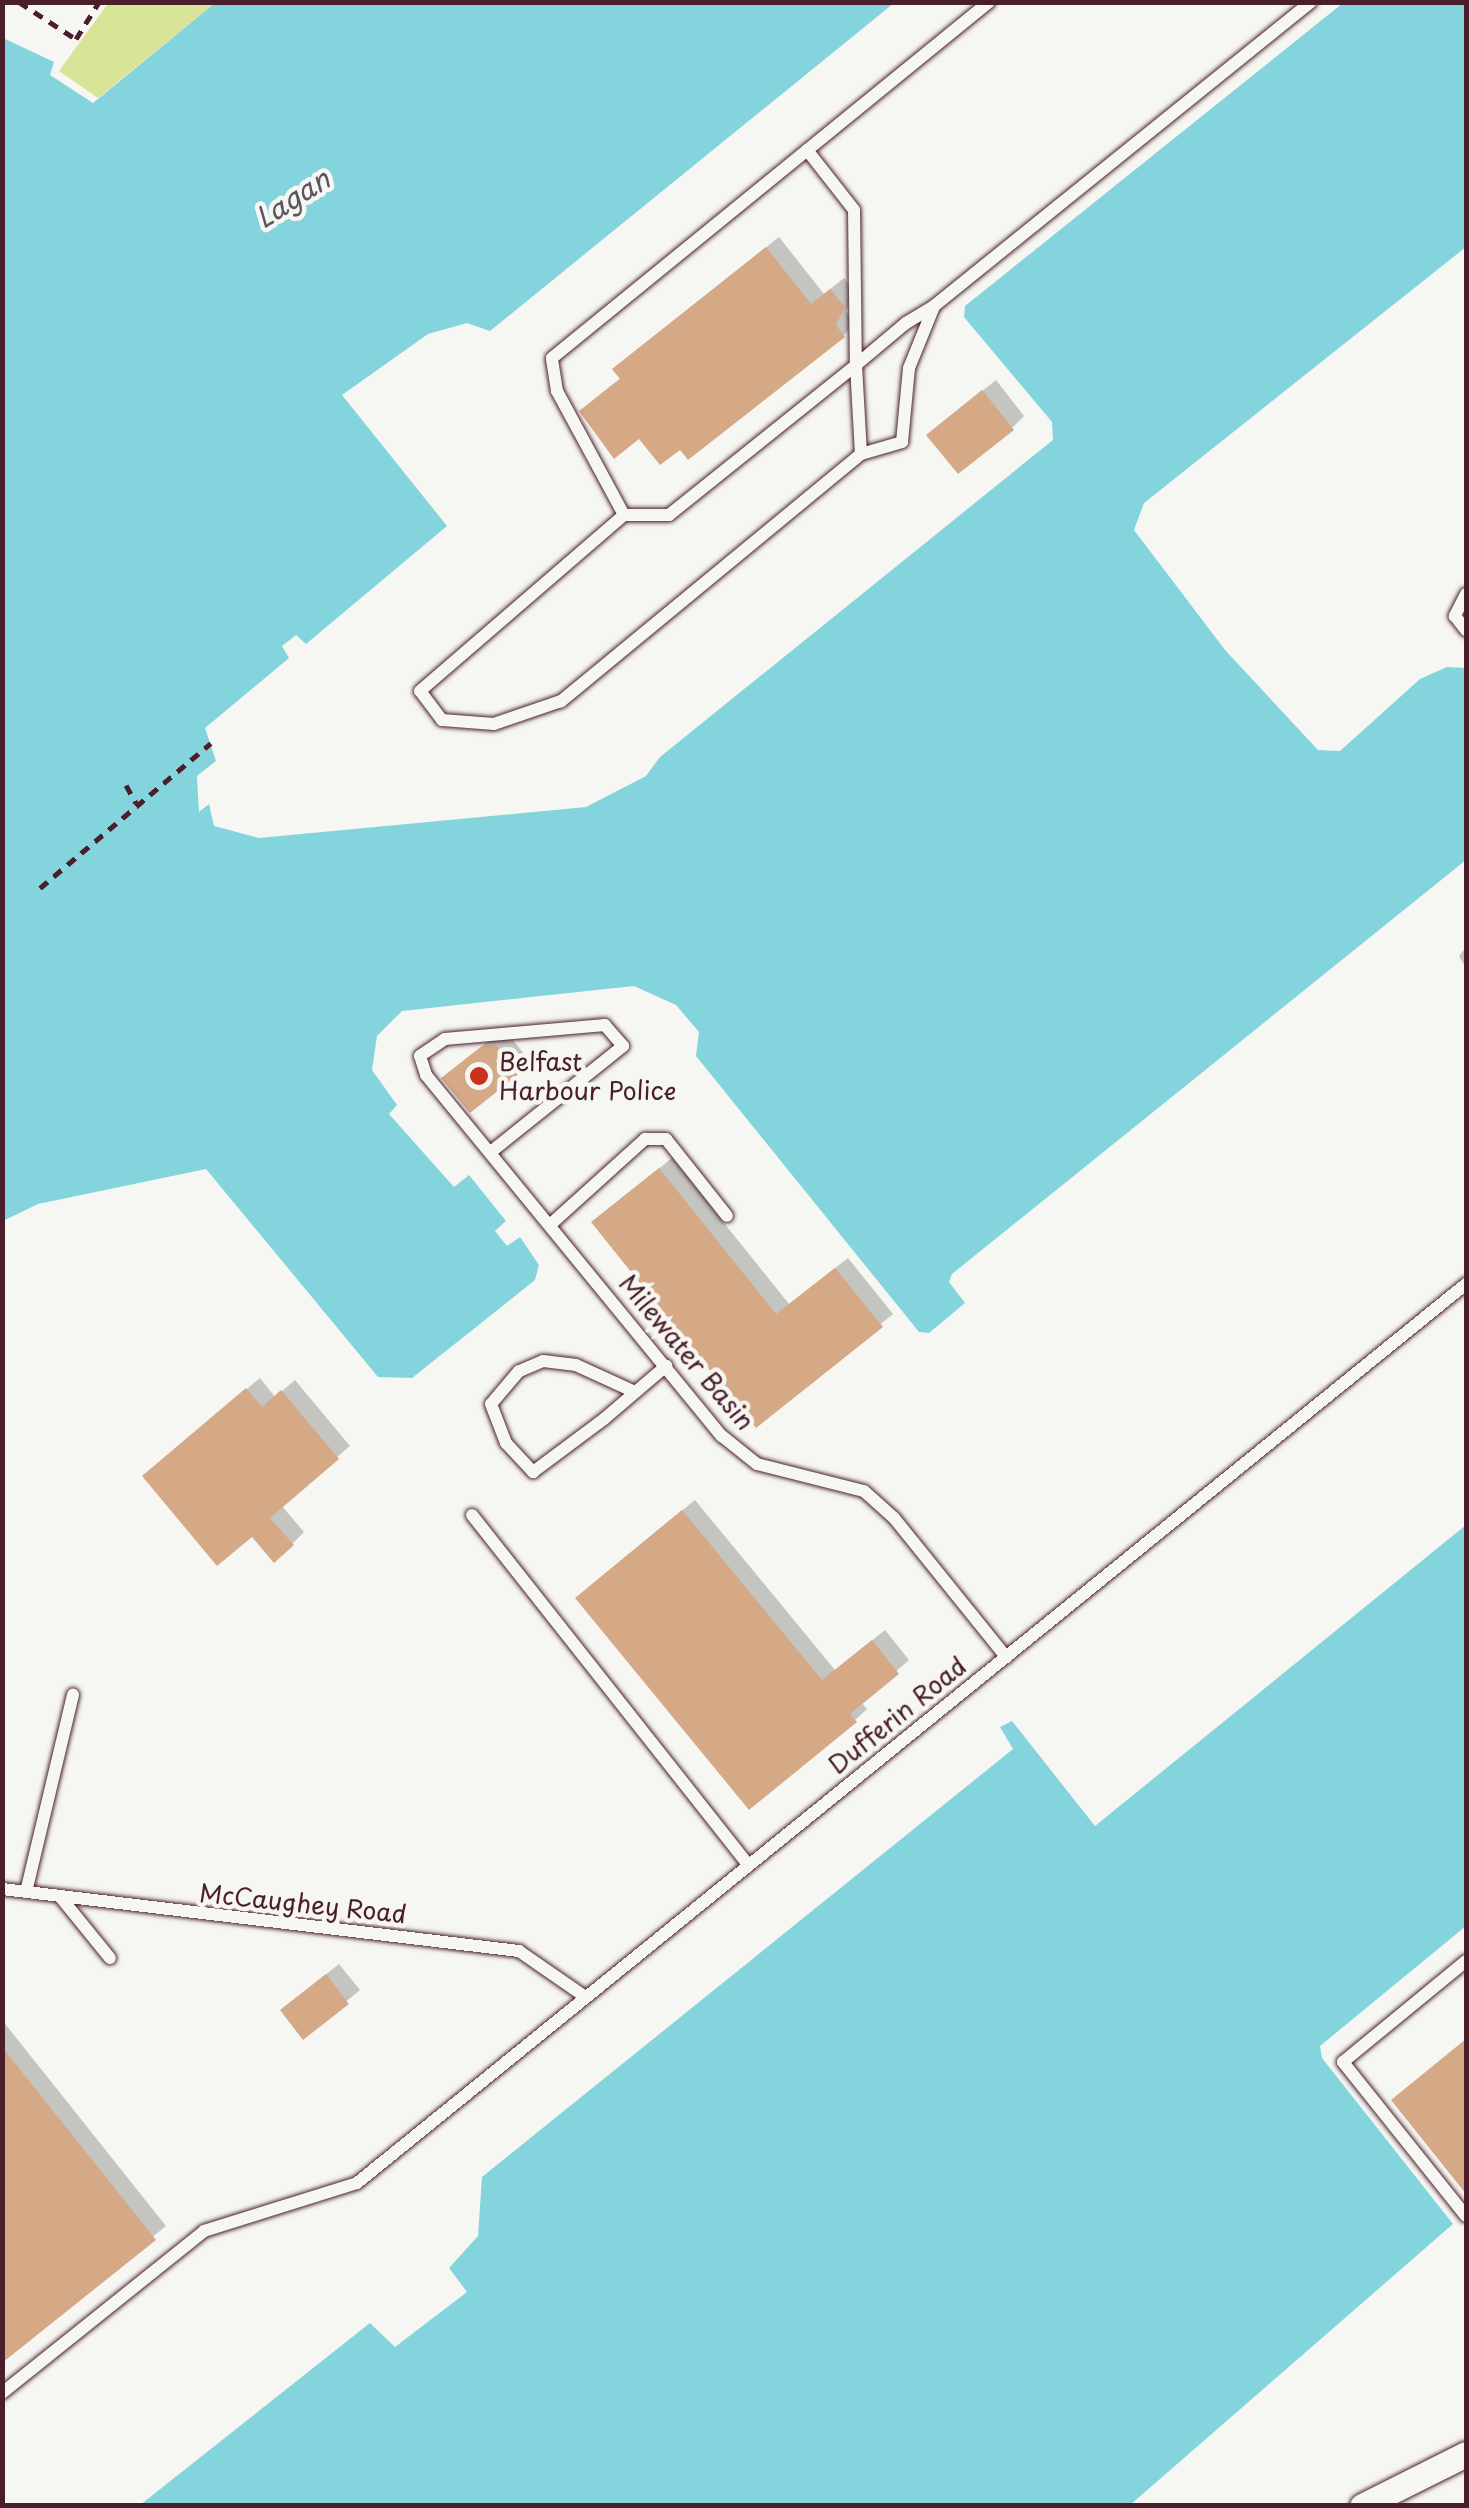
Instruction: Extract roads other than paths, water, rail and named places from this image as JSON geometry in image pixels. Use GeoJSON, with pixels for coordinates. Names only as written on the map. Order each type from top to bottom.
{"type":"FeatureCollection","features":[{"type":"Feature","properties":{"kind":"street"},"geometry":{"type":"LineString","coordinates":[[1362,2506],[1466,2454]]}},
{"type":"Feature","properties":{"kind":"lane"},"geometry":{"type":"LineString","coordinates":[[624,515],[557,390],[552,358],[988,2]]}},
{"type":"Feature","properties":{"kind":"lane"},"geometry":{"type":"LineString","coordinates":[[934,306],[909,368],[902,442],[860,454],[562,701],[494,724],[442,720],[420,692],[624,515],[669,515],[1311,2]]}},
{"type":"Feature","properties":{"kind":"lane"},"geometry":{"type":"LineString","coordinates":[[808,150],[854,210],[860,454]]}},
{"type":"Feature","properties":{"kind":"lane"},"geometry":{"type":"LineString","coordinates":[[1466,594],[1455,616],[1466,630]]}},
{"type":"Feature","properties":{"kind":"lane","name":"Milewater Basin"},"geometry":{"type":"LineString","coordinates":[[492,1151],[623,1046],[605,1025],[446,1038],[420,1056],[426,1075],[722,1436],[757,1464],[864,1491],[884,1509],[1006,1657]]}},
{"type":"Feature","properties":{"kind":"lane"},"geometry":{"type":"LineString","coordinates":[[552,1224],[645,1139],[666,1139],[727,1216]]}},
{"type":"Feature","properties":{"kind":"lane","name":"Dufferin Road"},"geometry":{"type":"LineString","coordinates":[[2,2393],[204,2231],[357,2182],[1466,1284]]}},
{"type":"Feature","properties":{"kind":"lane"},"geometry":{"type":"LineString","coordinates":[[635,1392],[576,1365],[543,1361],[520,1371],[491,1404],[506,1443],[533,1472],[635,1392],[666,1366]]}},
{"type":"Feature","properties":{"kind":"lane"},"geometry":{"type":"LineString","coordinates":[[472,1515],[748,1864]]}},
{"type":"Feature","properties":{"kind":"lane"},"geometry":{"type":"LineString","coordinates":[[26,1892],[73,1695]]}},
{"type":"Feature","properties":{"kind":"lane","name":"McCaughey Road"},"geometry":{"type":"LineString","coordinates":[[2,1889],[519,1951],[584,1996]]}},
{"type":"Feature","properties":{"kind":"lane"},"geometry":{"type":"LineString","coordinates":[[62,1899],[110,1958]]}},
{"type":"Feature","properties":{"kind":"lane"},"geometry":{"type":"LineString","coordinates":[[1466,1961],[1343,2062],[1466,2216]]}},
{"type":"Feature","properties":{"kind":"water","name":"Lagan"},"geometry":{"type":"Polygon","coordinates":[[[215,3],[894,3],[490,331],[467,323],[428,334],[342,395],[447,526],[306,644],[296,635],[282,646],[289,658],[205,728],[216,761],[197,776],[199,812],[209,804],[214,826],[259,838],[586,807],[646,776],[660,757],[1053,440],[1052,422],[964,317],[965,306],[1343,3],[1466,3],[1466,247],[1144,503],[1134,530],[1225,650],[1318,750],[1340,751],[1420,679],[1447,667],[1466,668],[1466,860],[952,1274],[949,1282],[965,1303],[929,1333],[919,1332],[696,1056],[699,1032],[676,1005],[634,986],[402,1011],[377,1036],[372,1070],[397,1105],[389,1114],[454,1187],[469,1175],[506,1221],[495,1231],[507,1246],[520,1237],[539,1265],[535,1280],[412,1378],[378,1377],[206,1169],[38,1204],[3,1221],[3,38],[54,62],[50,75],[93,103],[215,3]]]}},
{"type":"Feature","properties":{"kind":"water"},"geometry":{"type":"Polygon","coordinates":[[[1466,1525],[1466,1926],[1320,2046],[1322,2058],[1453,2224],[1130,2505],[140,2505],[370,2323],[395,2347],[467,2292],[449,2268],[478,2236],[482,2177],[1013,1749],[1000,1727],[1012,1721],[1095,1826],[1466,1525]]]}},
{"type":"Feature","properties":{"kind":"place","name":"Belfast Harbour Police"},"geometry":{"type":"Point","coordinates":[479,1076]}}]}
